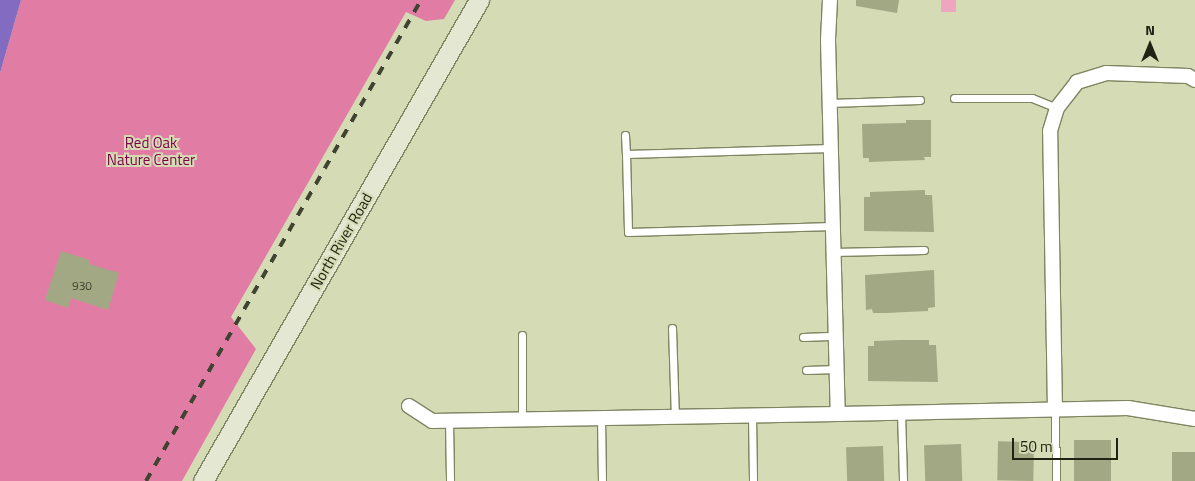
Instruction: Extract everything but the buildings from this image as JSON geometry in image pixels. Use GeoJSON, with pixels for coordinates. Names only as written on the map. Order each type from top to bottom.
{"type":"FeatureCollection","features":[{"type":"Feature","properties":{"kind":"main road","name":"North River Road"},"geometry":{"type":"LineString","coordinates":[[203,481],[479,0]]}},
{"type":"Feature","properties":{"kind":"street"},"geometry":{"type":"LineString","coordinates":[[830,0],[828,40],[829,102],[838,414]]}},
{"type":"Feature","properties":{"kind":"street"},"geometry":{"type":"LineString","coordinates":[[1055,410],[1050,131],[1057,108],[1077,82],[1106,73],[1188,76],[1195,80]]}},
{"type":"Feature","properties":{"kind":"street"},"geometry":{"type":"LineString","coordinates":[[409,406],[432,421],[1128,408],[1195,419]]}},
{"type":"Feature","properties":{"kind":"lane"},"geometry":{"type":"LineString","coordinates":[[954,98],[1032,98],[1057,108]]}},
{"type":"Feature","properties":{"kind":"lane"},"geometry":{"type":"LineString","coordinates":[[829,102],[920,100]]}},
{"type":"Feature","properties":{"kind":"lane"},"geometry":{"type":"LineString","coordinates":[[625,135],[628,232],[833,226]]}},
{"type":"Feature","properties":{"kind":"lane"},"geometry":{"type":"LineString","coordinates":[[626,154],[831,148]]}},
{"type":"Feature","properties":{"kind":"lane"},"geometry":{"type":"LineString","coordinates":[[833,252],[924,250]]}},
{"type":"Feature","properties":{"kind":"lane"},"geometry":{"type":"LineString","coordinates":[[672,328],[675,417]]}},
{"type":"Feature","properties":{"kind":"lane"},"geometry":{"type":"LineString","coordinates":[[522,335],[522,419]]}},
{"type":"Feature","properties":{"kind":"lane"},"geometry":{"type":"LineString","coordinates":[[803,337],[836,336]]}},
{"type":"Feature","properties":{"kind":"lane"},"geometry":{"type":"LineString","coordinates":[[806,370],[836,369]]}},
{"type":"Feature","properties":{"kind":"lane"},"geometry":{"type":"LineString","coordinates":[[1055,410],[1056,481]]}},
{"type":"Feature","properties":{"kind":"lane"},"geometry":{"type":"LineString","coordinates":[[901,412],[903,481]]}},
{"type":"Feature","properties":{"kind":"lane"},"geometry":{"type":"LineString","coordinates":[[752,415],[752,481]]}},
{"type":"Feature","properties":{"kind":"lane"},"geometry":{"type":"LineString","coordinates":[[602,418],[602,481]]}},
{"type":"Feature","properties":{"kind":"lane"},"geometry":{"type":"LineString","coordinates":[[449,421],[450,481]]}},
{"type":"Feature","properties":{"kind":"shaded area"},"geometry":{"type":"Polygon","coordinates":[[[0,0],[21,0],[0,73],[0,0]]]}},
{"type":"Feature","properties":{"kind":"shaded area"},"geometry":{"type":"Polygon","coordinates":[[[941,0],[956,0],[956,12],[941,12],[941,0]]]}},
{"type":"Feature","properties":{"kind":"green space","name":"Red Oak Nature Center"},"geometry":{"type":"Polygon","coordinates":[[[21,0],[455,0],[444,19],[426,21],[406,12],[231,317],[256,349],[182,481],[0,481],[0,73],[21,0]]]}},
{"type":"Feature","properties":{"kind":"railway"},"geometry":{"type":"LineString","coordinates":[[146,481],[421,0]]}}]}
